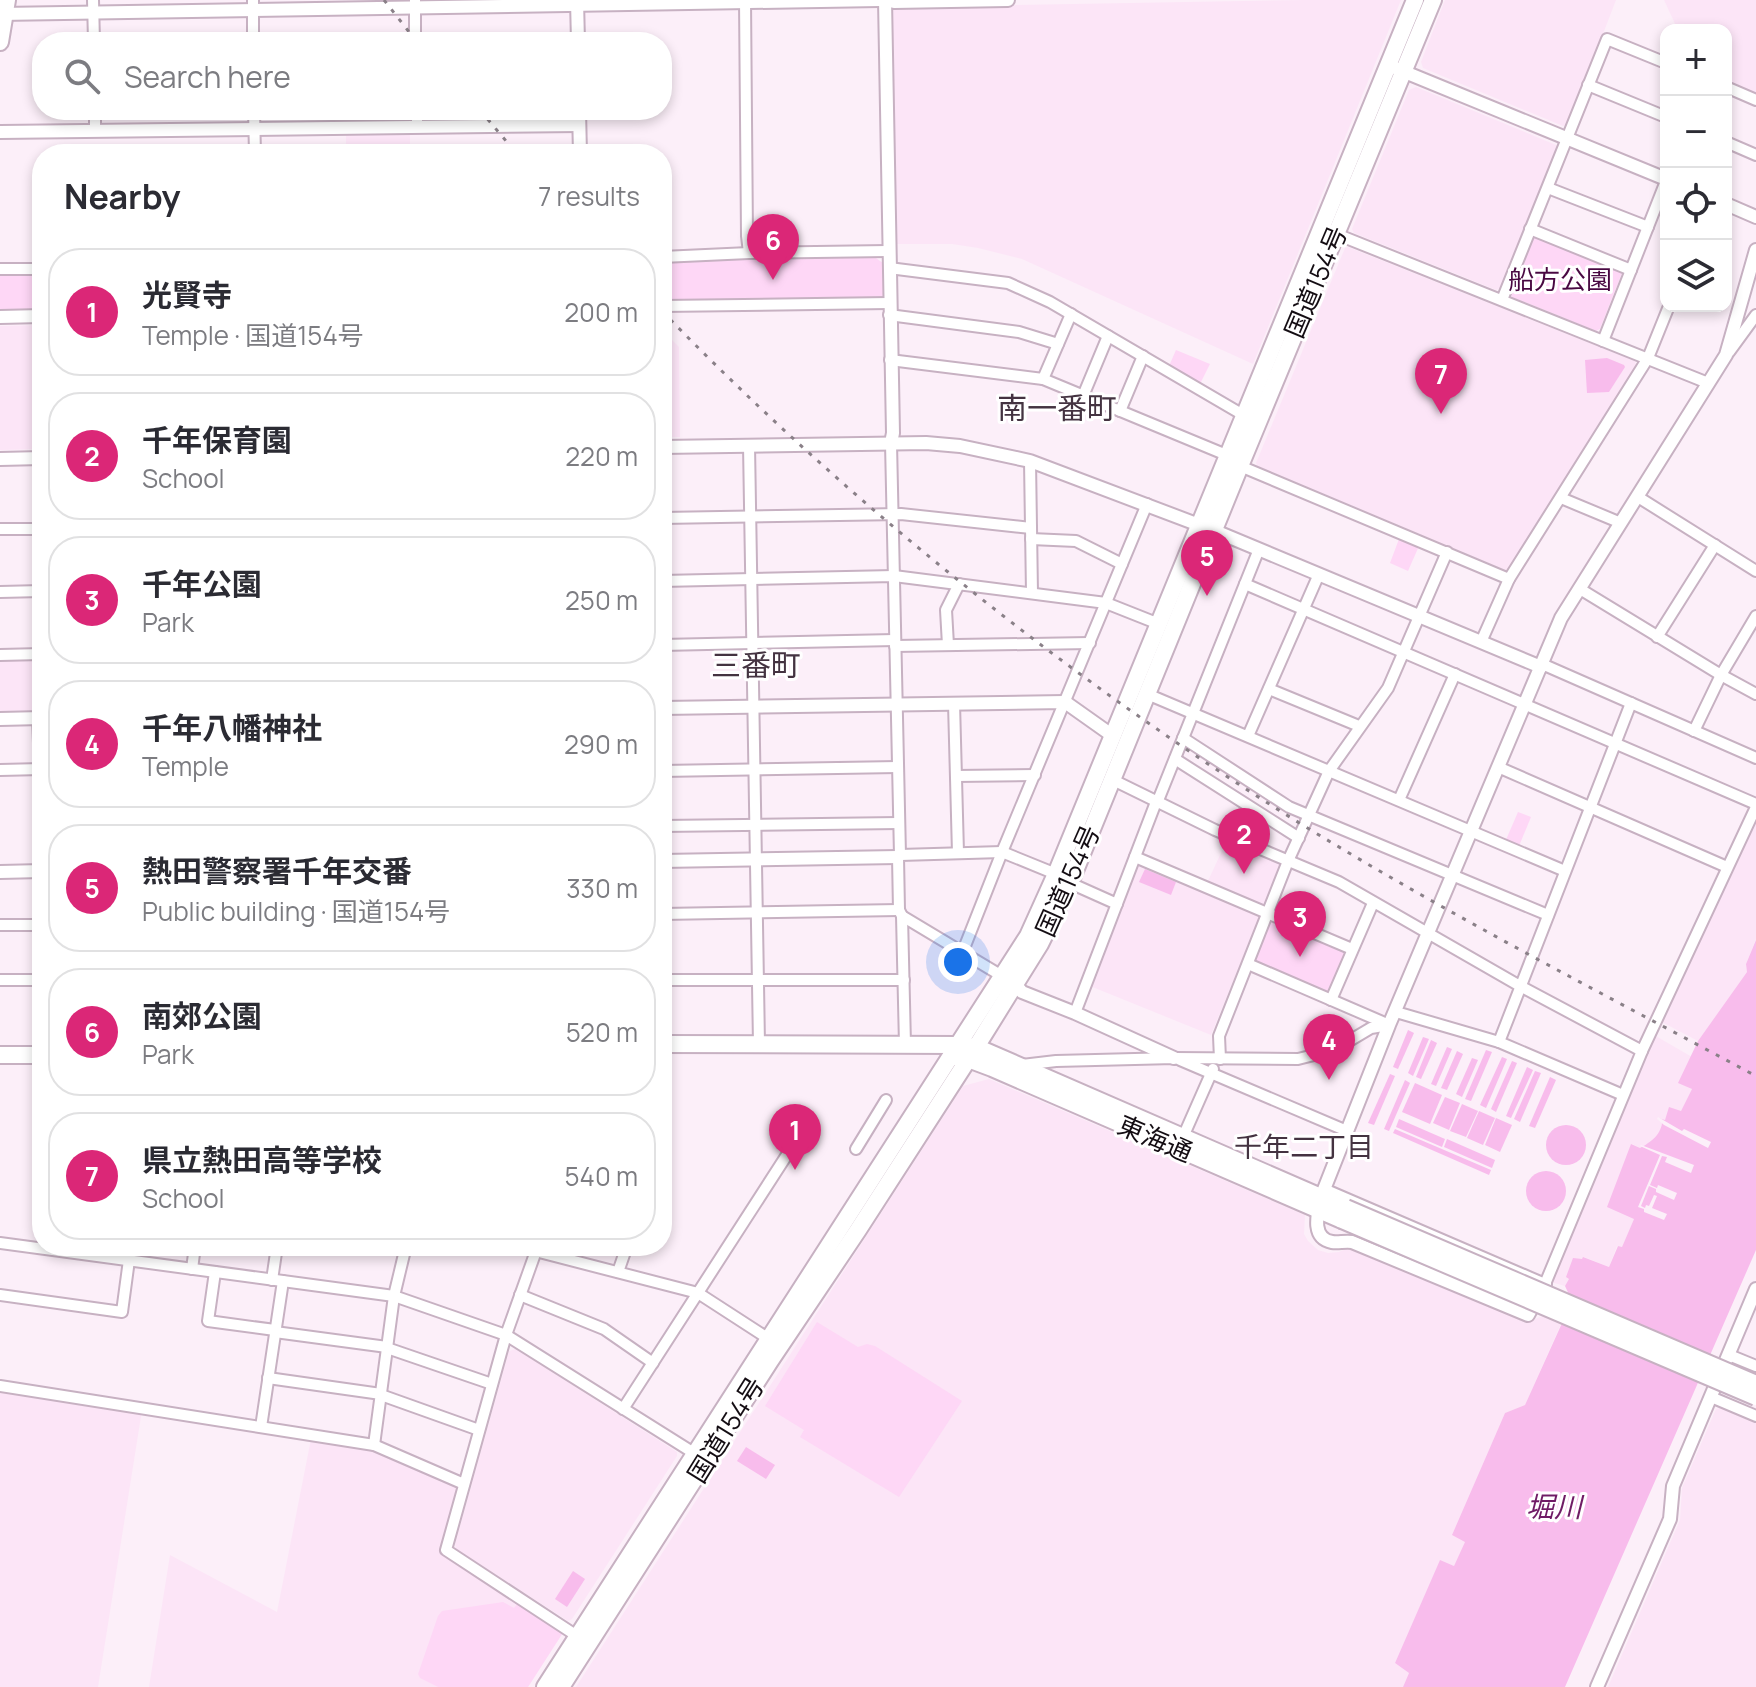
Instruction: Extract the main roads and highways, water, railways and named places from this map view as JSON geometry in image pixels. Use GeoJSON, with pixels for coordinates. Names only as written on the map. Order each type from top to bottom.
{"type":"FeatureCollection","features":[{"type":"Feature","properties":{"kind":"main road","name":"国道154号"},"geometry":{"type":"LineString","coordinates":[[545,1687],[577,1636],[770,1361],[972,1053],[1028,936],[1063,879],[1147,694],[1234,461],[1336,234],[1396,68],[1415,0]]}},
{"type":"Feature","properties":{"kind":"main road","name":"国道154号"},"geometry":{"type":"LineString","coordinates":[[1234,461],[1245,416],[1396,68],[1433,0]]}},
{"type":"Feature","properties":{"kind":"main road"},"geometry":{"type":"LineString","coordinates":[[0,42],[2,7]]}},
{"type":"Feature","properties":{"kind":"main road","name":"国道154号"},"geometry":{"type":"LineString","coordinates":[[1063,879],[1113,736],[1159,624],[1207,528]]}},
{"type":"Feature","properties":{"kind":"main road","name":"国道154号"},"geometry":{"type":"LineString","coordinates":[[561,1687],[701,1458],[769,1339],[954,1050],[1009,980]]}},
{"type":"Feature","properties":{"kind":"main road"},"geometry":{"type":"LineString","coordinates":[[0,1044],[32,1044]]}},
{"type":"Feature","properties":{"kind":"main road","name":"東海通"},"geometry":{"type":"LineString","coordinates":[[672,1044],[905,1045],[972,1053],[1016,1066],[1321,1198],[1344,1214],[1568,1310],[1756,1397]]}},
{"type":"Feature","properties":{"kind":"main road","name":"東海通"},"geometry":{"type":"LineString","coordinates":[[672,1055],[954,1050]]}},
{"type":"Feature","properties":{"kind":"main road","name":"東海通"},"geometry":{"type":"LineString","coordinates":[[972,1053],[1321,1198]]}},
{"type":"Feature","properties":{"kind":"main road"},"geometry":{"type":"LineString","coordinates":[[0,1055],[32,1055]]}},
{"type":"Feature","properties":{"kind":"main road"},"geometry":{"type":"LineString","coordinates":[[1568,1310],[1590,1303],[1756,1374]]}},
{"type":"Feature","properties":{"kind":"main road"},"geometry":{"type":"LineString","coordinates":[[1568,1310],[1597,1336],[1756,1406]]}},
{"type":"Feature","properties":{"kind":"main road","name":"東海通"},"geometry":{"type":"LineString","coordinates":[[1568,1310],[1756,1384]]}},
{"type":"Feature","properties":{"kind":"water"},"geometry":{"type":"Polygon","coordinates":[[[1607,358],[1625,367],[1609,392],[1587,393],[1585,360],[1607,358]]]}},
{"type":"Feature","properties":{"kind":"water"},"geometry":{"type":"Polygon","coordinates":[[[1145,869],[1176,882],[1171,895],[1139,882],[1145,869]]]}},
{"type":"Feature","properties":{"kind":"water","name":"堀川"},"geometry":{"type":"Polygon","coordinates":[[[1756,940],[1756,1250],[1565,1687],[1403,1687],[1409,1673],[1395,1663],[1440,1560],[1454,1566],[1465,1542],[1452,1535],[1505,1413],[1525,1405],[1572,1301],[1565,1286],[1573,1258],[1583,1257],[1609,1267],[1618,1246],[1622,1247],[1634,1219],[1607,1207],[1631,1144],[1640,1148],[1655,1137],[1662,1126],[1658,1118],[1665,1120],[1669,1107],[1681,1111],[1692,1089],[1678,1083],[1698,1041],[1747,972],[1746,964],[1756,940]]]}},
{"type":"Feature","properties":{"kind":"water"},"geometry":{"type":"Polygon","coordinates":[[[1408,1030],[1414,1033],[1398,1069],[1393,1067],[1408,1030]]]}},
{"type":"Feature","properties":{"kind":"water"},"geometry":{"type":"Polygon","coordinates":[[[1423,1037],[1429,1039],[1413,1076],[1408,1073],[1423,1037]]]}},
{"type":"Feature","properties":{"kind":"water"},"geometry":{"type":"Polygon","coordinates":[[[1431,1040],[1437,1043],[1421,1079],[1416,1077],[1431,1040]]]}},
{"type":"Feature","properties":{"kind":"water"},"geometry":{"type":"Polygon","coordinates":[[[1447,1047],[1452,1049],[1436,1086],[1431,1084],[1447,1047]]]}},
{"type":"Feature","properties":{"kind":"water"},"geometry":{"type":"Polygon","coordinates":[[[1486,1050],[1492,1052],[1471,1101],[1465,1099],[1486,1050]]]}},
{"type":"Feature","properties":{"kind":"water"},"geometry":{"type":"Polygon","coordinates":[[[1457,1051],[1463,1054],[1447,1090],[1441,1088],[1457,1051]]]}},
{"type":"Feature","properties":{"kind":"water"},"geometry":{"type":"Polygon","coordinates":[[[1502,1057],[1507,1059],[1486,1108],[1480,1105],[1502,1057]]]}},
{"type":"Feature","properties":{"kind":"water"},"geometry":{"type":"Polygon","coordinates":[[[1472,1058],[1478,1060],[1462,1097],[1456,1094],[1472,1058]]]}},
{"type":"Feature","properties":{"kind":"water"},"geometry":{"type":"Polygon","coordinates":[[[1512,1061],[1517,1063],[1496,1112],[1491,1109],[1512,1061]]]}},
{"type":"Feature","properties":{"kind":"water"},"geometry":{"type":"Polygon","coordinates":[[[1527,1067],[1533,1070],[1511,1118],[1506,1116],[1527,1067]]]}},
{"type":"Feature","properties":{"kind":"water"},"geometry":{"type":"Polygon","coordinates":[[[1535,1071],[1541,1073],[1520,1122],[1514,1119],[1535,1071]]]}},
{"type":"Feature","properties":{"kind":"water"},"geometry":{"type":"Polygon","coordinates":[[[1390,1074],[1395,1076],[1374,1125],[1368,1123],[1390,1074]]]}},
{"type":"Feature","properties":{"kind":"water"},"geometry":{"type":"Polygon","coordinates":[[[1550,1077],[1556,1080],[1535,1128],[1529,1126],[1550,1077]]]}},
{"type":"Feature","properties":{"kind":"water"},"geometry":{"type":"Polygon","coordinates":[[[1405,1080],[1410,1083],[1389,1131],[1384,1129],[1405,1080]]]}},
{"type":"Feature","properties":{"kind":"water"},"geometry":{"type":"Polygon","coordinates":[[[1415,1083],[1442,1095],[1430,1124],[1402,1112],[1415,1083]]]}},
{"type":"Feature","properties":{"kind":"water"},"geometry":{"type":"Polygon","coordinates":[[[1445,1097],[1460,1103],[1449,1130],[1433,1123],[1445,1097]]]}},
{"type":"Feature","properties":{"kind":"water"},"geometry":{"type":"Polygon","coordinates":[[[1462,1104],[1478,1111],[1466,1137],[1450,1131],[1462,1104]]]}},
{"type":"Feature","properties":{"kind":"water"},"geometry":{"type":"Polygon","coordinates":[[[1479,1111],[1495,1118],[1483,1145],[1467,1138],[1479,1111]]]}},
{"type":"Feature","properties":{"kind":"water"},"geometry":{"type":"Polygon","coordinates":[[[1496,1118],[1512,1125],[1500,1152],[1485,1145],[1496,1118]]]}},
{"type":"Feature","properties":{"kind":"water"},"geometry":{"type":"Polygon","coordinates":[[[1399,1119],[1445,1139],[1442,1147],[1396,1127],[1399,1119]]]}},
{"type":"Feature","properties":{"kind":"water"},"geometry":{"type":"Polygon","coordinates":[[[1566,1125],[1580,1131],[1586,1145],[1580,1159],[1566,1165],[1552,1159],[1546,1145],[1552,1131],[1566,1125]]]}},
{"type":"Feature","properties":{"kind":"water"},"geometry":{"type":"Polygon","coordinates":[[[1395,1129],[1491,1170],[1489,1175],[1393,1133],[1395,1129]]]}},
{"type":"Feature","properties":{"kind":"water"},"geometry":{"type":"Polygon","coordinates":[[[1447,1139],[1495,1160],[1492,1168],[1444,1147],[1447,1139]]]}},
{"type":"Feature","properties":{"kind":"water"},"geometry":{"type":"Polygon","coordinates":[[[1546,1171],[1560,1177],[1566,1191],[1560,1205],[1546,1211],[1532,1205],[1526,1191],[1532,1177],[1546,1171]]]}},
{"type":"Feature","properties":{"kind":"water"},"geometry":{"type":"Polygon","coordinates":[[[746,1447],[775,1465],[766,1479],[737,1461],[746,1447]]]}},
{"type":"Feature","properties":{"kind":"water"},"geometry":{"type":"Polygon","coordinates":[[[573,1571],[585,1579],[567,1607],[555,1599],[573,1571]]]}},
{"type":"Feature","properties":{"kind":"railway"},"geometry":{"type":"LineString","coordinates":[[384,0],[409,32]]}},
{"type":"Feature","properties":{"kind":"railway"},"geometry":{"type":"LineString","coordinates":[[488,120],[509,144]]}},
{"type":"Feature","properties":{"kind":"railway"},"geometry":{"type":"LineString","coordinates":[[672,321],[805,450],[958,580],[1038,643],[1202,760],[1400,883],[1756,1076]]}},
{"type":"Feature","properties":{"kind":"place","name":"南郊公園"},"geometry":{"type":"Point","coordinates":[773,280]}},
{"type":"Feature","properties":{"kind":"place","name":"県立熱田高等学校"},"geometry":{"type":"Point","coordinates":[1441,414]}},
{"type":"Feature","properties":{"kind":"place","name":"熱田警察署千年交番"},"geometry":{"type":"Point","coordinates":[1207,596]}},
{"type":"Feature","properties":{"kind":"place","name":"千年保育園"},"geometry":{"type":"Point","coordinates":[1244,874]}},
{"type":"Feature","properties":{"kind":"place","name":"千年公園"},"geometry":{"type":"Point","coordinates":[1300,957]}},
{"type":"Feature","properties":{"kind":"place","name":"千年八幡神社"},"geometry":{"type":"Point","coordinates":[1329,1080]}},
{"type":"Feature","properties":{"kind":"place","name":"光賢寺"},"geometry":{"type":"Point","coordinates":[795,1170]}},
{"type":"Feature","properties":{"kind":"district","name":"南一番町"},"geometry":{"type":"Point","coordinates":[1057,409]}},
{"type":"Feature","properties":{"kind":"district","name":"三番町"},"geometry":{"type":"Point","coordinates":[756,666]}},
{"type":"Feature","properties":{"kind":"district","name":"千年二丁目"},"geometry":{"type":"Point","coordinates":[1304,1147]}},
{"type":"Feature","properties":{"kind":"park label","name":"船方公園"},"geometry":{"type":"Point","coordinates":[1560,280]}}]}
